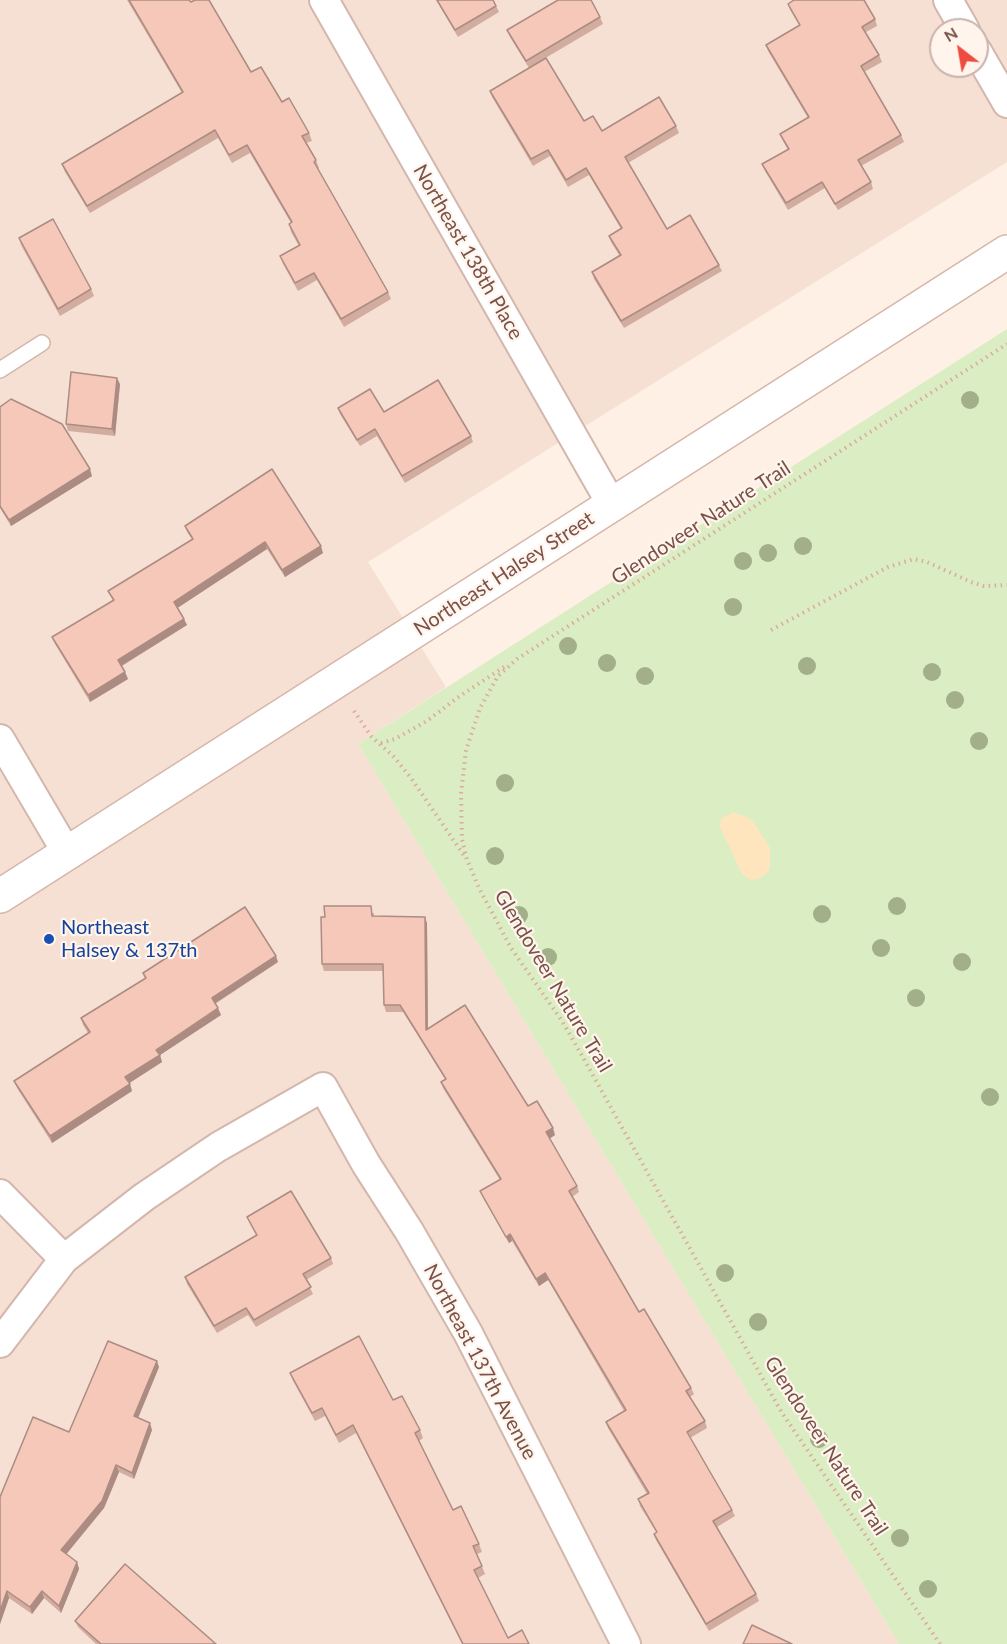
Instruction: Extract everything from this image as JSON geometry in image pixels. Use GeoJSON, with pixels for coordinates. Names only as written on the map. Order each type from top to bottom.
{"type":"FeatureCollection","features":[{"type":"Feature","properties":{"kind":"main road","name":"Northeast Halsey Street"},"geometry":{"type":"LineString","coordinates":[[0,896],[1007,252]]}},
{"type":"Feature","properties":{"kind":"street","name":"Northeast 138th Place"},"geometry":{"type":"LineString","coordinates":[[324,0],[612,505]]}},
{"type":"Feature","properties":{"kind":"street"},"geometry":{"type":"LineString","coordinates":[[948,0],[958,18]]}},
{"type":"Feature","properties":{"kind":"street"},"geometry":{"type":"LineString","coordinates":[[989,72],[1007,103]]}},
{"type":"Feature","properties":{"kind":"street"},"geometry":{"type":"LineString","coordinates":[[0,739],[68,853]]}},
{"type":"Feature","properties":{"kind":"street","name":"Northeast 137th Avenue"},"geometry":{"type":"LineString","coordinates":[[64,1259],[144,1197],[218,1147],[323,1087],[366,1164],[409,1231],[468,1333],[626,1644]]}},
{"type":"Feature","properties":{"kind":"street"},"geometry":{"type":"LineString","coordinates":[[0,1194],[64,1259],[0,1343]]}},
{"type":"Feature","properties":{"kind":"lane"},"geometry":{"type":"LineString","coordinates":[[0,370],[42,343]]}},
{"type":"Feature","properties":{"kind":"path","name":"Glendoveer Nature Trail"},"geometry":{"type":"LineString","coordinates":[[939,1644],[782,1413],[581,1053],[511,948],[467,860],[462,839],[461,794],[465,750],[472,727],[487,693],[498,676],[517,658],[1007,344]]}},
{"type":"Feature","properties":{"kind":"path"},"geometry":{"type":"LineString","coordinates":[[771,630],[903,561],[914,559],[927,562],[984,586],[1007,585]]}},
{"type":"Feature","properties":{"kind":"path"},"geometry":{"type":"LineString","coordinates":[[467,860],[411,778],[381,743],[395,739],[427,721],[517,658]]}},
{"type":"Feature","properties":{"kind":"shaded area"},"geometry":{"type":"Polygon","coordinates":[[[0,0],[1007,0],[1007,162],[368,562],[446,687],[358,744],[899,1644],[0,1644],[0,0]]]}},
{"type":"Feature","properties":{"kind":"green space"},"geometry":{"type":"Polygon","coordinates":[[[1007,329],[1007,1644],[899,1644],[358,744],[1007,329]]]}},
{"type":"Feature","properties":{"kind":"sand"},"geometry":{"type":"Polygon","coordinates":[[[733,812],[749,818],[770,848],[769,871],[761,878],[751,880],[742,874],[720,827],[721,819],[733,812]]]}},
{"type":"Feature","properties":{"kind":"building"},"geometry":{"type":"Polygon","coordinates":[[[129,0],[189,0],[191,2],[209,0],[251,72],[261,67],[282,102],[289,98],[309,133],[302,136],[316,160],[314,162],[388,292],[341,319],[314,273],[295,283],[280,256],[300,245],[289,224],[292,222],[247,145],[229,155],[215,130],[87,206],[62,164],[183,92],[129,0]]]}},
{"type":"Feature","properties":{"kind":"building"},"geometry":{"type":"Polygon","coordinates":[[[437,0],[493,0],[496,6],[455,30],[437,0]]]}},
{"type":"Feature","properties":{"kind":"building"},"geometry":{"type":"Polygon","coordinates":[[[558,0],[591,0],[600,17],[526,61],[507,30],[558,0]]]}},
{"type":"Feature","properties":{"kind":"building"},"geometry":{"type":"Polygon","coordinates":[[[794,0],[864,0],[875,19],[862,27],[879,55],[861,66],[901,135],[858,160],[871,182],[835,204],[822,182],[786,203],[762,164],[789,149],[780,134],[809,117],[766,45],[800,25],[788,4],[794,0]]]}},
{"type":"Feature","properties":{"kind":"building"},"geometry":{"type":"Polygon","coordinates":[[[546,58],[584,121],[593,116],[602,131],[659,97],[676,126],[625,157],[667,229],[690,215],[719,265],[621,321],[592,272],[621,255],[609,236],[622,228],[586,168],[566,180],[548,150],[531,159],[490,91],[546,58]]]}},
{"type":"Feature","properties":{"kind":"building"},"geometry":{"type":"Polygon","coordinates":[[[53,219],[91,289],[58,309],[19,238],[53,219]]]}},
{"type":"Feature","properties":{"kind":"building"},"geometry":{"type":"Polygon","coordinates":[[[71,372],[117,378],[112,429],[66,424],[71,372]]]}},
{"type":"Feature","properties":{"kind":"building"},"geometry":{"type":"Polygon","coordinates":[[[438,380],[471,436],[402,476],[375,429],[357,440],[338,408],[370,389],[384,412],[438,380]]]}},
{"type":"Feature","properties":{"kind":"building"},"geometry":{"type":"Polygon","coordinates":[[[11,399],[62,424],[90,469],[9,520],[0,506],[0,407],[11,399]]]}},
{"type":"Feature","properties":{"kind":"building"},"geometry":{"type":"Polygon","coordinates":[[[272,469],[321,546],[282,570],[265,542],[174,602],[184,619],[118,660],[125,672],[88,695],[52,637],[114,600],[108,591],[193,539],[185,526],[272,469]]]}},
{"type":"Feature","properties":{"kind":"building"},"geometry":{"type":"Polygon","coordinates":[[[324,906],[371,906],[372,916],[425,917],[426,1030],[465,1005],[528,1106],[537,1101],[553,1128],[546,1132],[577,1186],[569,1191],[639,1312],[644,1309],[691,1388],[686,1391],[705,1421],[687,1432],[732,1510],[713,1521],[756,1594],[706,1624],[654,1534],[657,1532],[638,1499],[649,1493],[606,1422],[626,1410],[545,1273],[536,1279],[510,1234],[506,1237],[480,1191],[501,1179],[441,1082],[446,1079],[400,1005],[384,1005],[383,964],[322,964],[321,917],[325,917],[324,906]]]}},
{"type":"Feature","properties":{"kind":"building"},"geometry":{"type":"Polygon","coordinates":[[[245,907],[276,956],[212,998],[218,1008],[156,1050],[160,1055],[125,1077],[130,1084],[50,1136],[14,1081],[90,1032],[81,1018],[146,978],[143,973],[245,907]]]}},
{"type":"Feature","properties":{"kind":"building"},"geometry":{"type":"Polygon","coordinates":[[[291,1191],[331,1258],[303,1274],[311,1287],[254,1320],[246,1308],[214,1326],[185,1277],[257,1235],[247,1217],[291,1191]]]}},
{"type":"Feature","properties":{"kind":"building"},"geometry":{"type":"Polygon","coordinates":[[[359,1336],[393,1400],[402,1396],[420,1430],[415,1433],[453,1510],[461,1506],[479,1544],[473,1546],[482,1566],[474,1570],[508,1638],[522,1630],[529,1644],[463,1644],[353,1425],[336,1435],[322,1408],[312,1413],[290,1373],[359,1336]]]}},
{"type":"Feature","properties":{"kind":"building"},"geometry":{"type":"Polygon","coordinates":[[[108,1341],[157,1361],[134,1416],[150,1423],[132,1473],[116,1465],[102,1501],[61,1550],[77,1562],[59,1606],[42,1591],[30,1607],[7,1591],[0,1611],[0,1497],[33,1417],[69,1432],[108,1341]]]}},
{"type":"Feature","properties":{"kind":"building"},"geometry":{"type":"Polygon","coordinates":[[[125,1564],[216,1644],[101,1644],[75,1621],[125,1564]]]}},
{"type":"Feature","properties":{"kind":"building"},"geometry":{"type":"Polygon","coordinates":[[[752,1625],[792,1644],[743,1644],[752,1625]]]}},
{"type":"Feature","properties":{"kind":"place","name":"Northeast Halsey & 137th"},"geometry":{"type":"Point","coordinates":[49,939]}}]}
